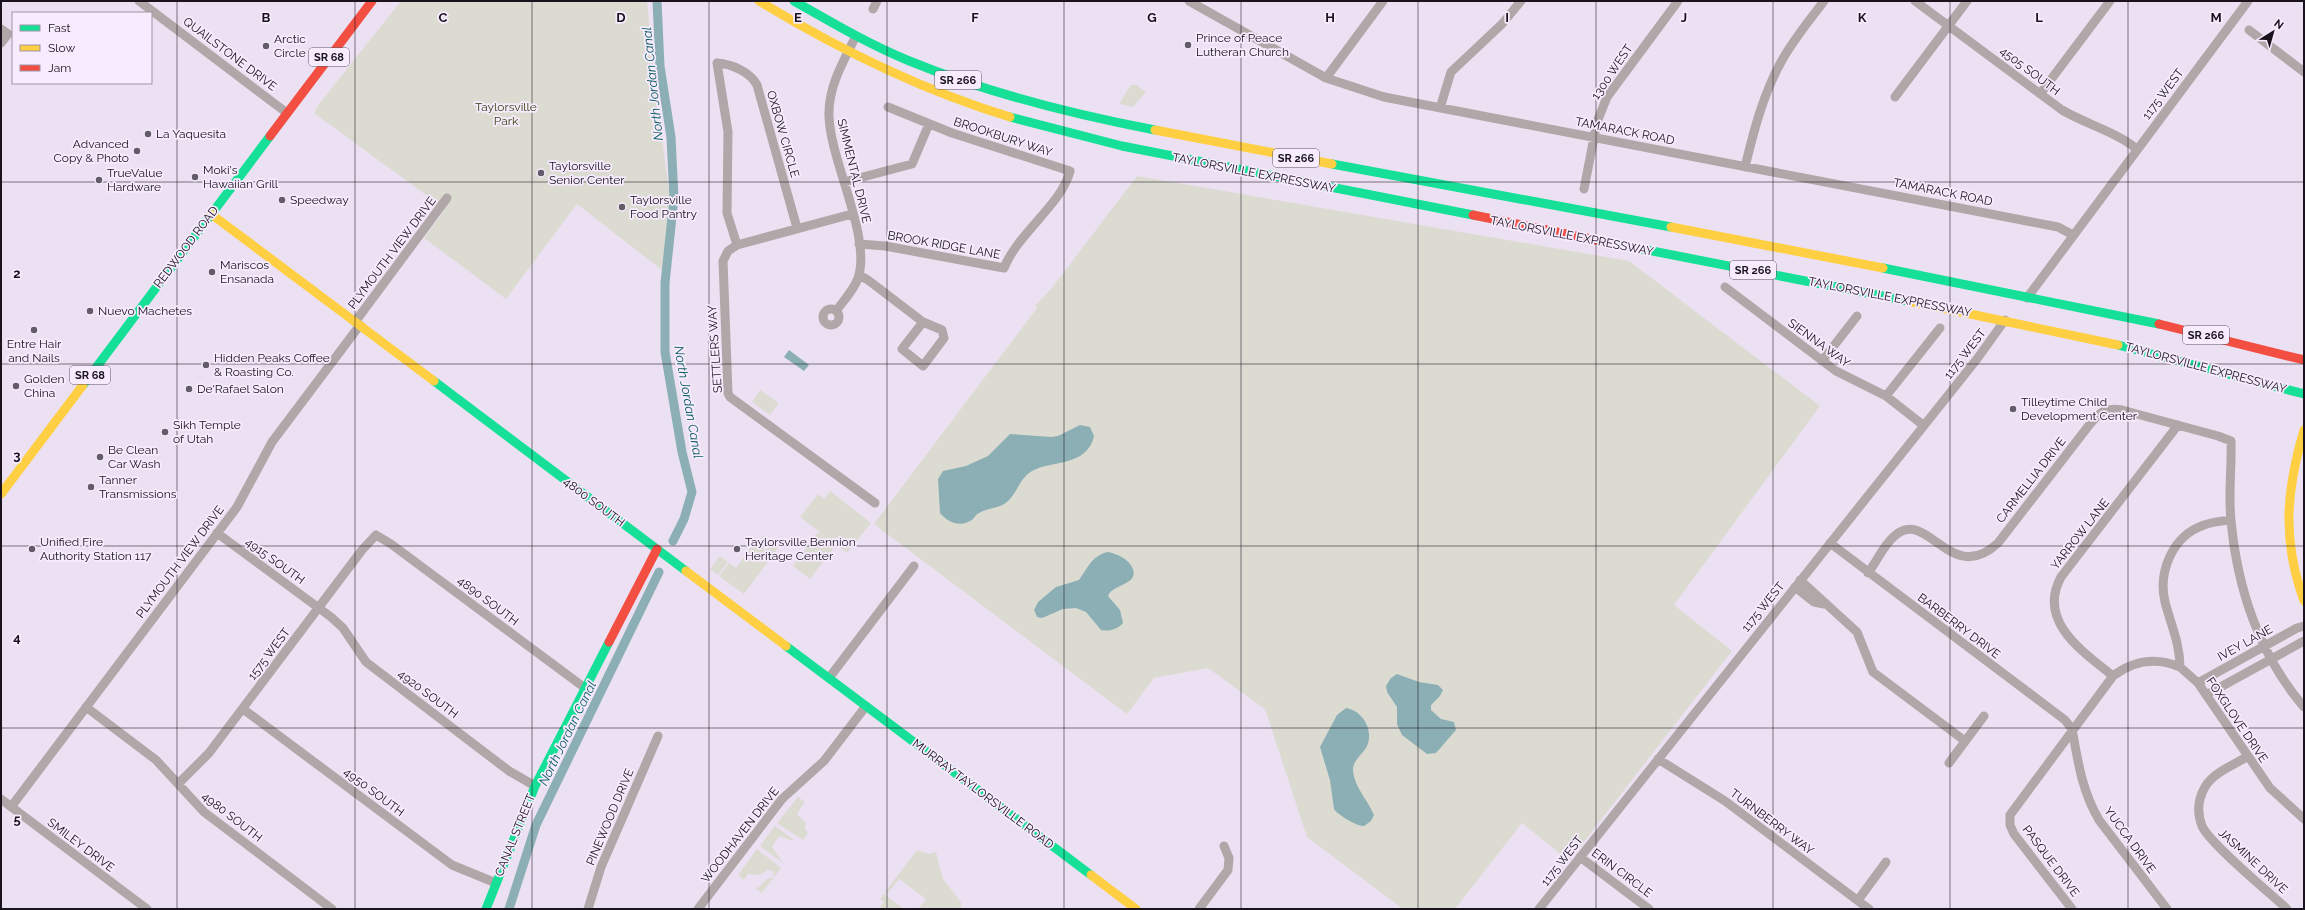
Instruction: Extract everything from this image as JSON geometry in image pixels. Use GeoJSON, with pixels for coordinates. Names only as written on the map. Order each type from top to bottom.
{"type":"FeatureCollection","features":[{"type":"Feature","properties":{"kind":"main road","name":"REDWOOD ROAD"},"geometry":{"type":"LineString","coordinates":[[1,494],[372,1]]}},
{"type":"Feature","properties":{"kind":"main road","name":"SR 266"},"geometry":{"type":"LineString","coordinates":[[759,1],[848,51]]}},
{"type":"Feature","properties":{"kind":"main road","name":"SR 266"},"geometry":{"type":"LineString","coordinates":[[794,1],[856,36]]}},
{"type":"Feature","properties":{"kind":"main road","name":"TAYLORSVILLE EXPRESSWAY"},"geometry":{"type":"LineString","coordinates":[[856,36],[906,60],[976,86],[1046,107],[1109,122],[1780,247],[2188,330],[2304,360]]}},
{"type":"Feature","properties":{"kind":"main road","name":"TAYLORSVILLE EXPRESSWAY"},"geometry":{"type":"LineString","coordinates":[[848,51],[925,86],[981,108],[1034,125],[1098,141],[2005,320],[2135,349],[2304,394]]}},
{"type":"Feature","properties":{"kind":"main road"},"geometry":{"type":"LineString","coordinates":[[211,214],[358,324]]}},
{"type":"Feature","properties":{"kind":"main road","name":"4800 SOUTH"},"geometry":{"type":"LineString","coordinates":[[358,324],[829,678]]}},
{"type":"Feature","properties":{"kind":"main road"},"geometry":{"type":"LineString","coordinates":[[2304,430],[2291,476],[2287,520],[2291,560],[2304,601]]}},
{"type":"Feature","properties":{"kind":"main road","name":"CANAL STREET"},"geometry":{"type":"LineString","coordinates":[[486,909],[535,786],[657,549]]}},
{"type":"Feature","properties":{"kind":"main road","name":"MURRAY TAYLORSVILLE ROAD"},"geometry":{"type":"LineString","coordinates":[[829,678],[1136,909]]}},
{"type":"Feature","properties":{"kind":"street","name":"QUAILSTONE DRIVE"},"geometry":{"type":"LineString","coordinates":[[139,1],[287,112]]}},
{"type":"Feature","properties":{"kind":"street","name":"TAMARACK ROAD"},"geometry":{"type":"LineString","coordinates":[[1189,1],[1326,78],[1384,97],[2058,227],[2073,234]]}},
{"type":"Feature","properties":{"kind":"street"},"geometry":{"type":"LineString","coordinates":[[1326,78],[1383,1]]}},
{"type":"Feature","properties":{"kind":"street"},"geometry":{"type":"LineString","coordinates":[[1440,108],[1451,72],[1466,56],[1502,24],[1521,1]]}},
{"type":"Feature","properties":{"kind":"street","name":"1300 WEST"},"geometry":{"type":"LineString","coordinates":[[1584,189],[1596,122],[1607,97],[1678,1]]}},
{"type":"Feature","properties":{"kind":"street"},"geometry":{"type":"LineString","coordinates":[[1745,167],[1759,114],[1774,76],[1789,49],[1824,1]]}},
{"type":"Feature","properties":{"kind":"street","name":"4505 SOUTH"},"geometry":{"type":"LineString","coordinates":[[1915,1],[2040,94],[2084,123],[2127,141],[2137,149]]}},
{"type":"Feature","properties":{"kind":"street"},"geometry":{"type":"LineString","coordinates":[[1895,97],[1967,1]]}},
{"type":"Feature","properties":{"kind":"street"},"geometry":{"type":"LineString","coordinates":[[2040,94],[2110,1]]}},
{"type":"Feature","properties":{"kind":"street","name":"1175 WEST"},"geometry":{"type":"LineString","coordinates":[[2027,298],[2073,234],[2248,1]]}},
{"type":"Feature","properties":{"kind":"street"},"geometry":{"type":"LineString","coordinates":[[2249,30],[2304,72]]}},
{"type":"Feature","properties":{"kind":"street"},"geometry":{"type":"LineString","coordinates":[[1,43],[4,32]]}},
{"type":"Feature","properties":{"kind":"street","name":"SIMMENTAL DRIVE"},"geometry":{"type":"LineString","coordinates":[[836,311],[853,289],[859,275],[859,244],[831,136],[829,112],[835,78],[856,36]]}},
{"type":"Feature","properties":{"kind":"street","name":"OXBOW CIRCLE"},"geometry":{"type":"LineString","coordinates":[[737,245],[727,213],[728,132],[717,63],[728,64],[739,70],[753,79],[757,85],[797,228]]}},
{"type":"Feature","properties":{"kind":"street","name":"BROOKBURY WAY"},"geometry":{"type":"LineString","coordinates":[[888,107],[929,124],[1070,171]]}},
{"type":"Feature","properties":{"kind":"street"},"geometry":{"type":"LineString","coordinates":[[844,182],[912,164],[929,124]]}},
{"type":"Feature","properties":{"kind":"street","name":"BROOK RIDGE LANE"},"geometry":{"type":"LineString","coordinates":[[859,244],[921,252],[1004,268],[1015,246],[1063,189],[1070,171]]}},
{"type":"Feature","properties":{"kind":"street","name":"PLYMOUTH VIEW DRIVE"},"geometry":{"type":"LineString","coordinates":[[11,807],[244,496],[272,442],[447,198]]}},
{"type":"Feature","properties":{"kind":"street"},"geometry":{"type":"LineString","coordinates":[[737,245],[852,214]]}},
{"type":"Feature","properties":{"kind":"street","name":"SETTLERS WAY"},"geometry":{"type":"LineString","coordinates":[[737,245],[728,251],[723,261],[728,393],[730,397],[875,504]]}},
{"type":"Feature","properties":{"kind":"street"},"geometry":{"type":"LineString","coordinates":[[859,275],[868,280],[923,322],[942,330],[944,338],[923,366],[902,349],[923,322]]}},
{"type":"Feature","properties":{"kind":"street","name":"SIENNA WAY"},"geometry":{"type":"LineString","coordinates":[[1725,287],[1844,377],[1886,396],[1923,425]]}},
{"type":"Feature","properties":{"kind":"street"},"geometry":{"type":"LineString","coordinates":[[1822,361],[1857,316]]}},
{"type":"Feature","properties":{"kind":"street","name":"1175 WEST"},"geometry":{"type":"LineString","coordinates":[[1539,909],[2005,320]]}},
{"type":"Feature","properties":{"kind":"street"},"geometry":{"type":"LineString","coordinates":[[1886,396],[1940,328]]}},
{"type":"Feature","properties":{"kind":"street","name":"CARMELLIA DRIVE"},"geometry":{"type":"LineString","coordinates":[[1868,573],[1898,532],[1906,529],[1917,530],[1947,550],[1960,555],[1971,556],[1987,551],[1998,543],[2090,424],[2104,410],[2116,409],[2178,425],[2231,441],[2231,520]]}},
{"type":"Feature","properties":{"kind":"street","name":"YARROW LANE"},"geometry":{"type":"LineString","coordinates":[[2113,676],[2091,658],[2059,625],[2053,605],[2054,593],[2060,578],[2178,425]]}},
{"type":"Feature","properties":{"kind":"street"},"geometry":{"type":"LineString","coordinates":[[2072,729],[2113,676],[2124,668],[2140,662],[2156,660],[2169,662],[2180,668],[2180,651],[2165,602],[2163,586],[2166,564],[2172,551],[2192,531],[2204,525],[2231,520],[2242,584],[2251,614],[2264,646],[2286,684],[2304,707]]}},
{"type":"Feature","properties":{"kind":"street","name":"4915 SOUTH"},"geometry":{"type":"LineString","coordinates":[[217,533],[319,608]]}},
{"type":"Feature","properties":{"kind":"street","name":"1575 WEST"},"geometry":{"type":"LineString","coordinates":[[178,784],[209,753],[362,550],[376,535]]}},
{"type":"Feature","properties":{"kind":"street","name":"4890 SOUTH"},"geometry":{"type":"LineString","coordinates":[[376,535],[397,548],[585,688]]}},
{"type":"Feature","properties":{"kind":"street","name":"BARBERRY DRIVE"},"geometry":{"type":"LineString","coordinates":[[1830,543],[2065,720],[2072,729]]}},
{"type":"Feature","properties":{"kind":"street"},"geometry":{"type":"LineString","coordinates":[[829,678],[914,566]]}},
{"type":"Feature","properties":{"kind":"street"},"geometry":{"type":"LineString","coordinates":[[1797,584],[1819,596],[1824,604],[1857,632],[1874,672],[1965,741]]}},
{"type":"Feature","properties":{"kind":"street","name":"4920 SOUTH"},"geometry":{"type":"LineString","coordinates":[[319,608],[343,628],[366,662],[509,771],[535,786]]}},
{"type":"Feature","properties":{"kind":"street","name":"IVEY LANE"},"geometry":{"type":"LineString","coordinates":[[2198,683],[2297,628],[2304,626]]}},
{"type":"Feature","properties":{"kind":"street"},"geometry":{"type":"LineString","coordinates":[[2206,695],[2304,640]]}},
{"type":"Feature","properties":{"kind":"street","name":"FOXGLOVE DRIVE"},"geometry":{"type":"LineString","coordinates":[[2180,668],[2198,683],[2247,757],[2270,788],[2304,819]]}},
{"type":"Feature","properties":{"kind":"street","name":"WOODHAVEN DRIVE"},"geometry":{"type":"LineString","coordinates":[[701,908],[782,799],[824,761],[866,706]]}},
{"type":"Feature","properties":{"kind":"street","name":"4980 SOUTH"},"geometry":{"type":"LineString","coordinates":[[86,707],[149,754],[207,815],[332,909]]}},
{"type":"Feature","properties":{"kind":"street","name":"4950 SOUTH"},"geometry":{"type":"LineString","coordinates":[[243,709],[452,865],[496,883]]}},
{"type":"Feature","properties":{"kind":"street"},"geometry":{"type":"LineString","coordinates":[[1949,762],[1984,716]]}},
{"type":"Feature","properties":{"kind":"street","name":"PASQUE DRIVE"},"geometry":{"type":"LineString","coordinates":[[2072,729],[2013,809],[2010,821],[2014,834],[2072,909]]}},
{"type":"Feature","properties":{"kind":"street","name":"YUCCA DRIVE"},"geometry":{"type":"LineString","coordinates":[[2072,729],[2080,778],[2090,804],[2099,820],[2167,909]]}},
{"type":"Feature","properties":{"kind":"street","name":"PINEWOOD DRIVE"},"geometry":{"type":"LineString","coordinates":[[588,909],[601,867],[658,736]]}},
{"type":"Feature","properties":{"kind":"street","name":"JASMINE DRIVE"},"geometry":{"type":"LineString","coordinates":[[2247,757],[2218,774],[2205,787],[2199,805],[2199,817],[2207,836],[2287,909]]}},
{"type":"Feature","properties":{"kind":"street","name":"TURNBERRY WAY"},"geometry":{"type":"LineString","coordinates":[[1658,759],[1725,801],[1869,909]]}},
{"type":"Feature","properties":{"kind":"street","name":"SMILEY DRIVE"},"geometry":{"type":"LineString","coordinates":[[1,800],[147,909]]}},
{"type":"Feature","properties":{"kind":"street"},"geometry":{"type":"LineString","coordinates":[[1199,909],[1228,870],[1229,858],[1224,846]]}},
{"type":"Feature","properties":{"kind":"street","name":"ERIN CIRCLE"},"geometry":{"type":"LineString","coordinates":[[1580,857],[1649,909]]}},
{"type":"Feature","properties":{"kind":"street"},"geometry":{"type":"LineString","coordinates":[[1858,900],[1886,862]]}},
{"type":"Feature","properties":{"kind":"green space","name":"Taylorsville Park"},"geometry":{"type":"Polygon","coordinates":[[[401,1],[647,1],[656,94],[670,198],[662,270],[577,204],[506,299],[424,238],[444,211],[437,203],[314,113],[319,104],[401,1]]]}},
{"type":"Feature","properties":{"kind":"green space"},"geometry":{"type":"Polygon","coordinates":[[[1131,85],[1136,85],[1146,92],[1133,107],[1119,104],[1131,85]]]}},
{"type":"Feature","properties":{"kind":"green space"},"geometry":{"type":"Polygon","coordinates":[[[1137,176],[1629,261],[1820,406],[1674,605],[1732,651],[1569,861],[1522,823],[1455,909],[1403,909],[1307,837],[1265,709],[1208,668],[1154,678],[1127,714],[874,524],[1037,308],[1035,306],[1051,289],[1137,176]]]}},
{"type":"Feature","properties":{"kind":"green space"},"geometry":{"type":"Polygon","coordinates":[[[760,390],[779,403],[770,415],[752,402],[760,390]]]}},
{"type":"Feature","properties":{"kind":"green space"},"geometry":{"type":"Polygon","coordinates":[[[830,491],[871,523],[847,553],[836,545],[810,579],[793,566],[818,532],[826,537],[800,517],[818,494],[824,499],[830,491]]]}},
{"type":"Feature","properties":{"kind":"green space"},"geometry":{"type":"Polygon","coordinates":[[[764,535],[769,539],[762,544],[764,550],[768,548],[773,538],[781,544],[744,594],[719,576],[729,563],[736,568],[754,543],[756,544],[764,535]]]}},
{"type":"Feature","properties":{"kind":"green space"},"geometry":{"type":"Polygon","coordinates":[[[720,556],[728,562],[718,575],[710,569],[720,556]]]}},
{"type":"Feature","properties":{"kind":"green space"},"geometry":{"type":"Polygon","coordinates":[[[798,797],[805,802],[797,814],[806,823],[805,828],[808,833],[803,840],[777,823],[798,797]]]}},
{"type":"Feature","properties":{"kind":"green space"},"geometry":{"type":"Polygon","coordinates":[[[775,826],[793,839],[793,841],[779,836],[772,847],[784,864],[760,846],[775,826]]]}},
{"type":"Feature","properties":{"kind":"green space"},"geometry":{"type":"Polygon","coordinates":[[[757,849],[781,868],[762,893],[755,888],[759,887],[767,879],[774,877],[773,871],[768,870],[760,875],[748,874],[744,880],[738,875],[757,849]]]}},
{"type":"Feature","properties":{"kind":"green space"},"geometry":{"type":"Polygon","coordinates":[[[917,850],[928,854],[936,852],[943,879],[961,902],[961,909],[918,909],[926,899],[899,879],[887,894],[885,892],[917,850]]]}},
{"type":"Feature","properties":{"kind":"green space"},"geometry":{"type":"Polygon","coordinates":[[[884,894],[904,909],[879,909],[884,902],[880,899],[884,894]]]}},
{"type":"Feature","properties":{"kind":"shaded area"},"geometry":{"type":"Polygon","coordinates":[[[789,350],[809,365],[804,371],[784,357],[789,350]]]}},
{"type":"Feature","properties":{"kind":"shaded area"},"geometry":{"type":"Polygon","coordinates":[[[1080,425],[1090,427],[1094,436],[1090,446],[1084,453],[1077,458],[1032,471],[1025,477],[1006,503],[978,513],[969,522],[960,524],[951,522],[940,513],[938,479],[943,471],[966,466],[988,456],[1010,434],[1051,437],[1058,436],[1080,425]]]}},
{"type":"Feature","properties":{"kind":"shaded area"},"geometry":{"type":"Polygon","coordinates":[[[1108,552],[1125,559],[1132,567],[1134,573],[1133,577],[1129,581],[1115,589],[1108,596],[1120,610],[1123,623],[1121,625],[1110,630],[1101,630],[1086,612],[1076,608],[1063,609],[1042,618],[1037,617],[1034,610],[1038,602],[1056,587],[1079,580],[1094,559],[1108,552]]]}},
{"type":"Feature","properties":{"kind":"shaded area"},"geometry":{"type":"Polygon","coordinates":[[[1397,674],[1419,682],[1438,685],[1443,690],[1440,696],[1431,705],[1431,710],[1441,719],[1454,722],[1456,730],[1436,753],[1427,754],[1402,735],[1397,724],[1397,707],[1387,692],[1386,686],[1391,678],[1397,674]]]}},
{"type":"Feature","properties":{"kind":"shaded area"},"geometry":{"type":"Polygon","coordinates":[[[1346,708],[1362,717],[1366,722],[1369,734],[1367,746],[1353,766],[1356,782],[1374,815],[1371,821],[1364,826],[1348,820],[1334,809],[1330,780],[1320,747],[1337,715],[1346,708]]]}},
{"type":"Feature","properties":{"kind":"waterway","name":"North Jordan Canal"},"geometry":{"type":"LineString","coordinates":[[657,1],[660,66],[671,137],[674,198],[665,283],[665,352],[682,452],[692,492],[684,519],[673,541]]}},
{"type":"Feature","properties":{"kind":"waterway","name":"North Jordan Canal"},"geometry":{"type":"LineString","coordinates":[[509,909],[536,825],[659,572]]}},
{"type":"Feature","properties":{"kind":"traffic: fast"},"geometry":{"type":"LineString","coordinates":[[794,1],[878,47],[937,72],[968,83],[1061,110],[1155,130]]}},
{"type":"Feature","properties":{"kind":"traffic: fast"},"geometry":{"type":"LineString","coordinates":[[1010,117],[1122,146],[1473,215]]}},
{"type":"Feature","properties":{"kind":"traffic: fast"},"geometry":{"type":"LineString","coordinates":[[83,385],[270,136]]}},
{"type":"Feature","properties":{"kind":"traffic: fast"},"geometry":{"type":"LineString","coordinates":[[1332,164],[1671,227]]}},
{"type":"Feature","properties":{"kind":"traffic: fast"},"geometry":{"type":"LineString","coordinates":[[1601,241],[1908,301]]}},
{"type":"Feature","properties":{"kind":"traffic: fast"},"geometry":{"type":"LineString","coordinates":[[1883,268],[2159,324]]}},
{"type":"Feature","properties":{"kind":"traffic: fast"},"geometry":{"type":"LineString","coordinates":[[2118,345],[2304,394]]}},
{"type":"Feature","properties":{"kind":"traffic: fast"},"geometry":{"type":"LineString","coordinates":[[434,381],[686,571]]}},
{"type":"Feature","properties":{"kind":"traffic: fast"},"geometry":{"type":"LineString","coordinates":[[486,909],[535,786],[609,642]]}},
{"type":"Feature","properties":{"kind":"traffic: fast"},"geometry":{"type":"LineString","coordinates":[[786,646],[1091,875]]}},
{"type":"Feature","properties":{"kind":"traffic: slow"},"geometry":{"type":"LineString","coordinates":[[759,1],[819,36],[881,67],[944,94],[1010,117]]}},
{"type":"Feature","properties":{"kind":"traffic: slow"},"geometry":{"type":"LineString","coordinates":[[1155,130],[1332,164]]}},
{"type":"Feature","properties":{"kind":"traffic: slow"},"geometry":{"type":"LineString","coordinates":[[211,214],[434,381]]}},
{"type":"Feature","properties":{"kind":"traffic: slow"},"geometry":{"type":"LineString","coordinates":[[1671,227],[1883,268]]}},
{"type":"Feature","properties":{"kind":"traffic: slow"},"geometry":{"type":"LineString","coordinates":[[1908,301],[2118,345]]}},
{"type":"Feature","properties":{"kind":"traffic: slow"},"geometry":{"type":"LineString","coordinates":[[1,494],[83,385]]}},
{"type":"Feature","properties":{"kind":"traffic: slow"},"geometry":{"type":"LineString","coordinates":[[2304,430],[2293,474],[2289,516],[2292,557],[2304,601]]}},
{"type":"Feature","properties":{"kind":"traffic: slow"},"geometry":{"type":"LineString","coordinates":[[686,571],[786,646]]}},
{"type":"Feature","properties":{"kind":"traffic: slow"},"geometry":{"type":"LineString","coordinates":[[1091,875],[1136,909]]}},
{"type":"Feature","properties":{"kind":"traffic: jam"},"geometry":{"type":"LineString","coordinates":[[270,136],[372,1]]}},
{"type":"Feature","properties":{"kind":"traffic: jam"},"geometry":{"type":"LineString","coordinates":[[1473,215],[1601,241]]}},
{"type":"Feature","properties":{"kind":"traffic: jam"},"geometry":{"type":"LineString","coordinates":[[2159,324],[2304,360]]}},
{"type":"Feature","properties":{"kind":"traffic: jam"},"geometry":{"type":"LineString","coordinates":[[609,642],[657,549]]}},
{"type":"Feature","properties":{"kind":"place","name":"Prince of Peace Lutheran Church"},"geometry":{"type":"Point","coordinates":[1188,45]}},
{"type":"Feature","properties":{"kind":"place","name":"Arctic Circle"},"geometry":{"type":"Point","coordinates":[266,46]}},
{"type":"Feature","properties":{"kind":"place","name":"La Yaquesita"},"geometry":{"type":"Point","coordinates":[148,134]}},
{"type":"Feature","properties":{"kind":"place","name":"Advanced Copy & Photo"},"geometry":{"type":"Point","coordinates":[137,151]}},
{"type":"Feature","properties":{"kind":"place","name":"Taylorsville Senior Center"},"geometry":{"type":"Point","coordinates":[541,173]}},
{"type":"Feature","properties":{"kind":"place","name":"Moki's Hawaiian Grill"},"geometry":{"type":"Point","coordinates":[195,177]}},
{"type":"Feature","properties":{"kind":"place","name":"TrueValue Hardware"},"geometry":{"type":"Point","coordinates":[99,180]}},
{"type":"Feature","properties":{"kind":"place","name":"Speedway"},"geometry":{"type":"Point","coordinates":[282,200]}},
{"type":"Feature","properties":{"kind":"place","name":"Taylorsville Food Pantry"},"geometry":{"type":"Point","coordinates":[622,207]}},
{"type":"Feature","properties":{"kind":"place","name":"Mariscos Ensanada"},"geometry":{"type":"Point","coordinates":[212,272]}},
{"type":"Feature","properties":{"kind":"place","name":"Nuevo Machetes"},"geometry":{"type":"Point","coordinates":[90,311]}},
{"type":"Feature","properties":{"kind":"place","name":"Entre Hair and Nails"},"geometry":{"type":"Point","coordinates":[34,330]}},
{"type":"Feature","properties":{"kind":"place","name":"Hidden Peaks Coffee & Roasting Co."},"geometry":{"type":"Point","coordinates":[206,365]}},
{"type":"Feature","properties":{"kind":"place","name":"Golden China"},"geometry":{"type":"Point","coordinates":[16,386]}},
{"type":"Feature","properties":{"kind":"place","name":"De'Rafael Salon"},"geometry":{"type":"Point","coordinates":[189,389]}},
{"type":"Feature","properties":{"kind":"place","name":"Tilleytime Child Development Center"},"geometry":{"type":"Point","coordinates":[2013,409]}},
{"type":"Feature","properties":{"kind":"place","name":"Sikh Temple of Utah"},"geometry":{"type":"Point","coordinates":[165,432]}},
{"type":"Feature","properties":{"kind":"place","name":"Be Clean Car Wash"},"geometry":{"type":"Point","coordinates":[100,457]}},
{"type":"Feature","properties":{"kind":"place","name":"Tanner Transmissions"},"geometry":{"type":"Point","coordinates":[91,487]}},
{"type":"Feature","properties":{"kind":"place","name":"Unified Fire Authority Station 117"},"geometry":{"type":"Point","coordinates":[32,549]}},
{"type":"Feature","properties":{"kind":"place","name":"Taylorsville Bennion Heritage Center"},"geometry":{"type":"Point","coordinates":[737,549]}}]}
